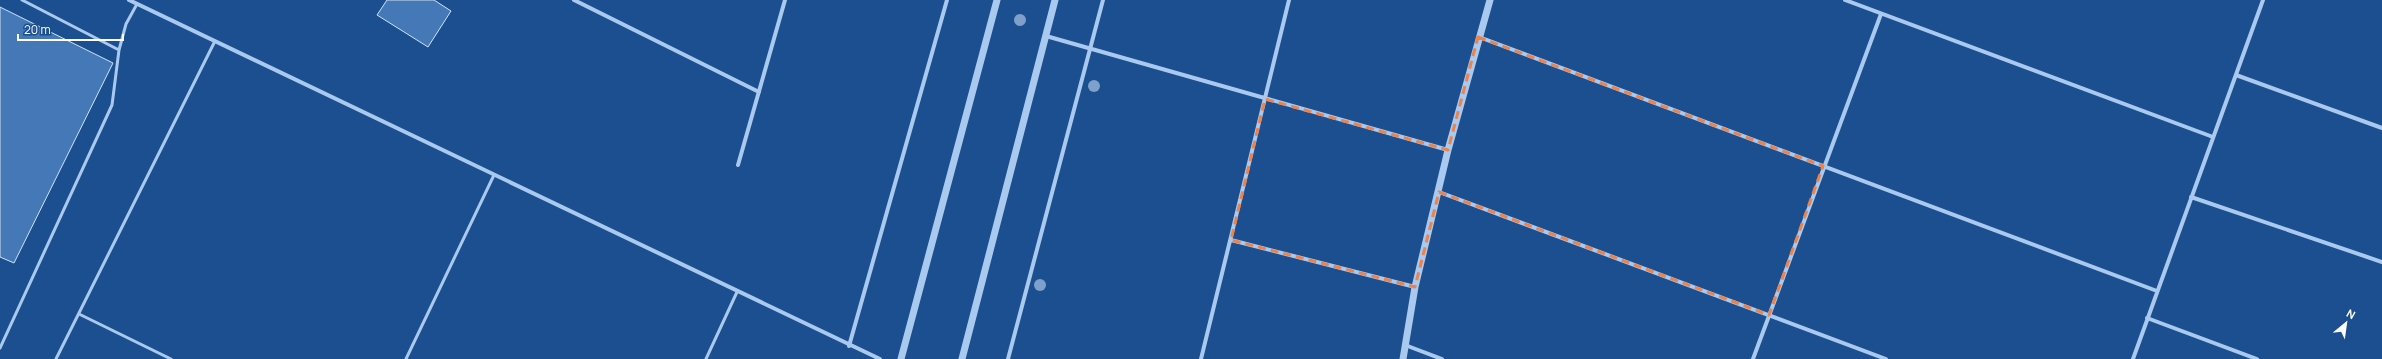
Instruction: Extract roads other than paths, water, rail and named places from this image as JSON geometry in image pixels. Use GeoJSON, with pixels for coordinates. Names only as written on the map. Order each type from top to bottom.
{"type":"FeatureCollection","features":[{"type":"Feature","properties":{"kind":"street"},"geometry":{"type":"LineString","coordinates":[[129,0],[849,346],[880,359]]}},
{"type":"Feature","properties":{"kind":"street"},"geometry":{"type":"LineString","coordinates":[[574,0],[759,92]]}},
{"type":"Feature","properties":{"kind":"street"},"geometry":{"type":"LineString","coordinates":[[738,164],[785,0]]}},
{"type":"Feature","properties":{"kind":"street"},"geometry":{"type":"LineString","coordinates":[[849,346],[947,0]]}},
{"type":"Feature","properties":{"kind":"street"},"geometry":{"type":"LineString","coordinates":[[901,359],[997,0]]}},
{"type":"Feature","properties":{"kind":"street"},"geometry":{"type":"LineString","coordinates":[[962,359],[1055,0]]}},
{"type":"Feature","properties":{"kind":"street"},"geometry":{"type":"LineString","coordinates":[[1008,359],[1103,0]]}},
{"type":"Feature","properties":{"kind":"street"},"geometry":{"type":"LineString","coordinates":[[1201,359],[1289,0]]}},
{"type":"Feature","properties":{"kind":"street"},"geometry":{"type":"LineString","coordinates":[[1403,359],[1415,287],[1448,150],[1478,37],[1490,0]]}},
{"type":"Feature","properties":{"kind":"street"},"geometry":{"type":"LineString","coordinates":[[1845,0],[1856,2],[1881,14],[2213,138]]}},
{"type":"Feature","properties":{"kind":"street"},"geometry":{"type":"LineString","coordinates":[[2133,359],[2263,0]]}},
{"type":"Feature","properties":{"kind":"street"},"geometry":{"type":"LineString","coordinates":[[1753,359],[1823,166],[1881,14]]}},
{"type":"Feature","properties":{"kind":"street"},"geometry":{"type":"LineString","coordinates":[[1046,36],[1448,150]]}},
{"type":"Feature","properties":{"kind":"street"},"geometry":{"type":"LineString","coordinates":[[1478,37],[2157,291]]}},
{"type":"Feature","properties":{"kind":"street"},"geometry":{"type":"LineString","coordinates":[[2236,75],[2382,128]]}},
{"type":"Feature","properties":{"kind":"street"},"geometry":{"type":"LineString","coordinates":[[1439,192],[1886,359]]}},
{"type":"Feature","properties":{"kind":"street"},"geometry":{"type":"LineString","coordinates":[[2191,197],[2382,262]]}},
{"type":"Feature","properties":{"kind":"street"},"geometry":{"type":"LineString","coordinates":[[1231,240],[1415,287]]}},
{"type":"Feature","properties":{"kind":"street"},"geometry":{"type":"LineString","coordinates":[[2147,318],[2257,359]]}},
{"type":"Feature","properties":{"kind":"street"},"geometry":{"type":"LineString","coordinates":[[1405,345],[1442,359]]}},
{"type":"Feature","properties":{"kind":"lane"},"geometry":{"type":"LineString","coordinates":[[22,0],[119,50]]}},
{"type":"Feature","properties":{"kind":"lane"},"geometry":{"type":"LineString","coordinates":[[0,348],[112,105],[119,50],[126,24],[137,4]]}},
{"type":"Feature","properties":{"kind":"lane"},"geometry":{"type":"LineString","coordinates":[[56,359],[215,41]]}},
{"type":"Feature","properties":{"kind":"lane"},"geometry":{"type":"LineString","coordinates":[[406,359],[494,175]]}},
{"type":"Feature","properties":{"kind":"lane"},"geometry":{"type":"LineString","coordinates":[[706,359],[737,292]]}},
{"type":"Feature","properties":{"kind":"lane"},"geometry":{"type":"LineString","coordinates":[[78,314],[170,359]]}}]}
